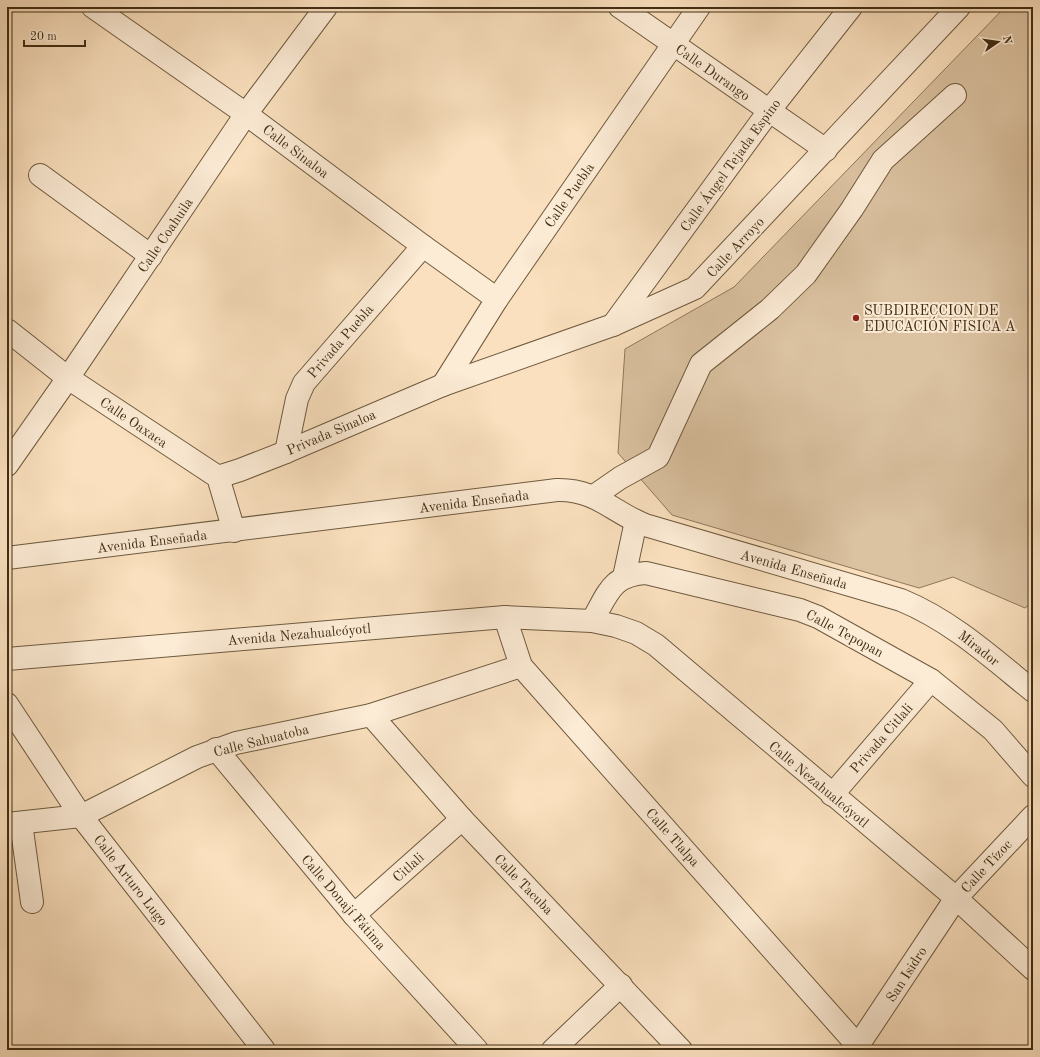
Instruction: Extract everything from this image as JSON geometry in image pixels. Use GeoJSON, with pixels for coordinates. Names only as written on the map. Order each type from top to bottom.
{"type":"FeatureCollection","features":[{"type":"Feature","properties":{"kind":"street","name":"Calle Sinaloa"},"geometry":{"type":"LineString","coordinates":[[93,7],[246,114],[423,246],[498,299]]}},
{"type":"Feature","properties":{"kind":"street","name":"Calle Coahuila"},"geometry":{"type":"LineString","coordinates":[[7,465],[68,378],[246,114],[326,7]]}},
{"type":"Feature","properties":{"kind":"street","name":"Calle Durango"},"geometry":{"type":"LineString","coordinates":[[620,7],[826,150]]}},
{"type":"Feature","properties":{"kind":"street","name":"Calle Puebla"},"geometry":{"type":"LineString","coordinates":[[443,385],[498,299],[699,7]]}},
{"type":"Feature","properties":{"kind":"street","name":"Calle Ángel Tejada Espino"},"geometry":{"type":"LineString","coordinates":[[613,325],[769,111],[851,7]]}},
{"type":"Feature","properties":{"kind":"street","name":"Calle Arroyo"},"geometry":{"type":"LineString","coordinates":[[443,385],[613,325],[688,292],[703,282],[959,7]]}},
{"type":"Feature","properties":{"kind":"street"},"geometry":{"type":"LineString","coordinates":[[594,496],[620,478],[658,457],[702,364],[770,309],[806,274],[852,209],[883,160],[955,95]]}},
{"type":"Feature","properties":{"kind":"street"},"geometry":{"type":"LineString","coordinates":[[40,175],[151,256]]}},
{"type":"Feature","properties":{"kind":"street","name":"Privada Puebla"},"geometry":{"type":"LineString","coordinates":[[286,452],[297,399],[304,383],[423,246]]}},
{"type":"Feature","properties":{"kind":"street","name":"Calle Oaxaca"},"geometry":{"type":"LineString","coordinates":[[7,330],[68,378],[218,477]]}},
{"type":"Feature","properties":{"kind":"street","name":"Privada Sinaloa"},"geometry":{"type":"LineString","coordinates":[[218,477],[286,452],[443,385]]}},
{"type":"Feature","properties":{"kind":"street"},"geometry":{"type":"LineString","coordinates":[[218,477],[234,531]]}},
{"type":"Feature","properties":{"kind":"street","name":"Avenida Enseñada"},"geometry":{"type":"LineString","coordinates":[[7,558],[558,490],[580,491],[594,496],[636,521],[902,600],[922,609]]}},
{"type":"Feature","properties":{"kind":"street"},"geometry":{"type":"LineString","coordinates":[[592,621],[614,585],[624,577],[636,521]]}},
{"type":"Feature","properties":{"kind":"street","name":"Calle Tepopan"},"geometry":{"type":"LineString","coordinates":[[624,577],[633,574],[646,573],[800,610],[818,617],[931,680],[993,730],[1033,776]]}},
{"type":"Feature","properties":{"kind":"street","name":"Mirador"},"geometry":{"type":"LineString","coordinates":[[922,609],[967,637],[1033,691]]}},
{"type":"Feature","properties":{"kind":"street","name":"Avenida Nezahualcóyotl"},"geometry":{"type":"LineString","coordinates":[[7,659],[506,617],[592,621]]}},
{"type":"Feature","properties":{"kind":"street","name":"Calle Tlalpa"},"geometry":{"type":"LineString","coordinates":[[506,617],[521,666],[857,1048]]}},
{"type":"Feature","properties":{"kind":"street","name":"Calle Nezahualcóyotl"},"geometry":{"type":"LineString","coordinates":[[592,621],[616,626],[636,633],[656,645],[832,795],[956,898],[1033,969]]}},
{"type":"Feature","properties":{"kind":"street","name":"Calle Sahuatoba"},"geometry":{"type":"LineString","coordinates":[[14,823],[81,816],[197,757],[216,749],[236,743],[371,715],[521,666]]}},
{"type":"Feature","properties":{"kind":"street","name":"Privada Citlali"},"geometry":{"type":"LineString","coordinates":[[832,795],[931,680]]}},
{"type":"Feature","properties":{"kind":"street","name":"Calle Arturo Lugo"},"geometry":{"type":"LineString","coordinates":[[7,704],[81,816],[264,1050]]}},
{"type":"Feature","properties":{"kind":"street","name":"Calle Tacuba"},"geometry":{"type":"LineString","coordinates":[[371,715],[462,819],[681,1050]]}},
{"type":"Feature","properties":{"kind":"street","name":"Calle Donají Fátima"},"geometry":{"type":"LineString","coordinates":[[216,749],[354,915],[477,1050]]}},
{"type":"Feature","properties":{"kind":"street","name":"Calle Tízoc"},"geometry":{"type":"LineString","coordinates":[[956,898],[1033,816]]}},
{"type":"Feature","properties":{"kind":"street","name":"Citlali"},"geometry":{"type":"LineString","coordinates":[[354,915],[462,819]]}},
{"type":"Feature","properties":{"kind":"street"},"geometry":{"type":"LineString","coordinates":[[14,823],[32,902]]}},
{"type":"Feature","properties":{"kind":"street","name":"San Isidro"},"geometry":{"type":"LineString","coordinates":[[857,1048],[956,898]]}},
{"type":"Feature","properties":{"kind":"street"},"geometry":{"type":"LineString","coordinates":[[553,1050],[620,985]]}},
{"type":"Feature","properties":{"kind":"shaded area","name":"SUBDIRECCION DE EDUCACIÓN FISICA A"},"geometry":{"type":"Polygon","coordinates":[[[1005,7],[1033,7],[1033,602],[1025,608],[953,577],[919,588],[672,515],[618,453],[625,349],[734,287],[1005,7]]]}},
{"type":"Feature","properties":{"kind":"place","name":"SUBDIRECCION DE EDUCACIÓN FISICA A"},"geometry":{"type":"Point","coordinates":[856,318]}}]}
